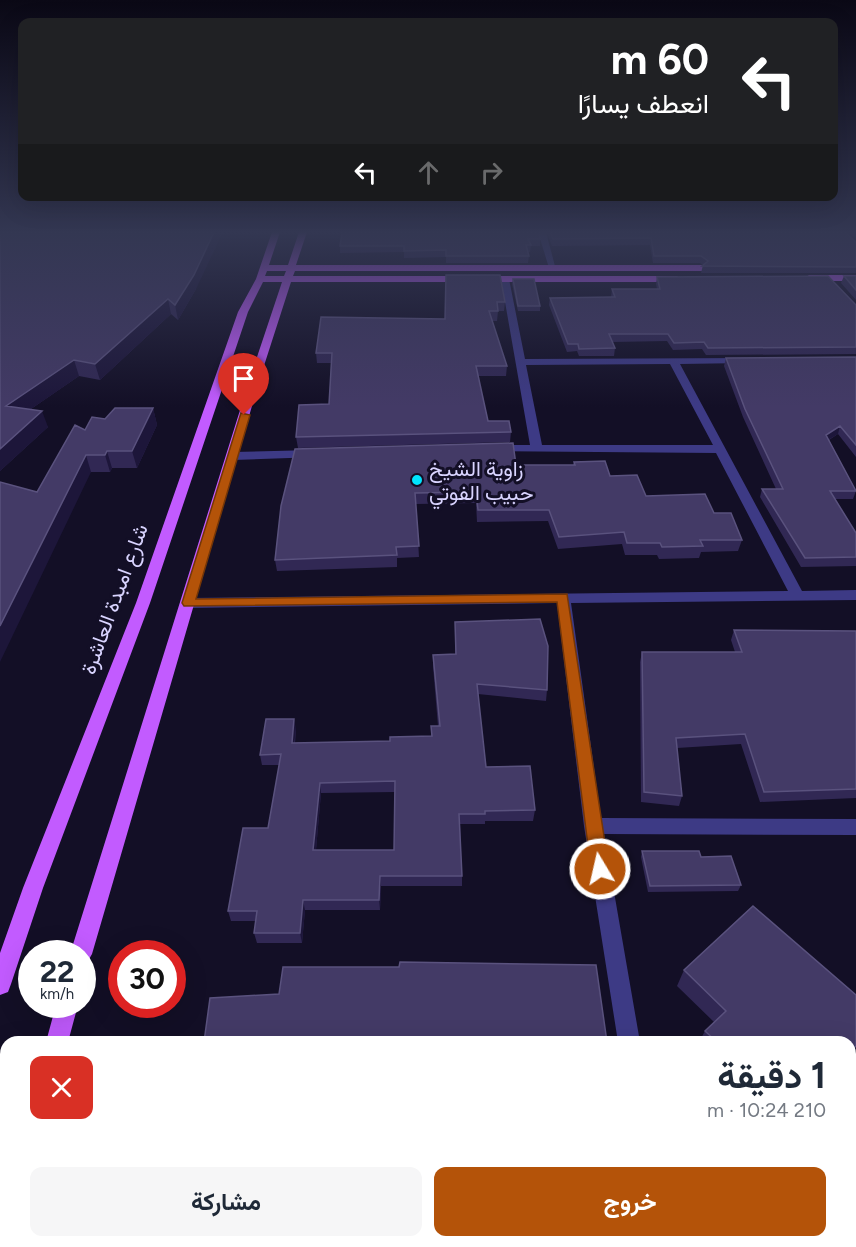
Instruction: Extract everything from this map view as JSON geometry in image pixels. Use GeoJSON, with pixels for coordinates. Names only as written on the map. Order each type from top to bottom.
{"type":"FeatureCollection","features":[{"type":"Feature","properties":{"kind":"main road","name":"شارع امبدة العاشرة"},"geometry":{"type":"LineString","coordinates":[[0,984],[33,888],[143,603],[243,312],[254,290]]}},
{"type":"Feature","properties":{"kind":"main road"},"geometry":{"type":"LineString","coordinates":[[85,940],[285,290]]}},
{"type":"Feature","properties":{"kind":"main road"},"geometry":{"type":"LineString","coordinates":[[59,1036],[63,1018]]}},
{"type":"Feature","properties":{"kind":"street"},"geometry":{"type":"LineString","coordinates":[[507,290],[536,447]]}},
{"type":"Feature","properties":{"kind":"street"},"geometry":{"type":"LineString","coordinates":[[520,362],[753,360]]}},
{"type":"Feature","properties":{"kind":"street"},"geometry":{"type":"LineString","coordinates":[[674,361],[797,595]]}},
{"type":"Feature","properties":{"kind":"street"},"geometry":{"type":"LineString","coordinates":[[477,449],[536,447],[719,449]]}},
{"type":"Feature","properties":{"kind":"street"},"geometry":{"type":"LineString","coordinates":[[232,456],[326,453]]}},
{"type":"Feature","properties":{"kind":"street"},"geometry":{"type":"LineString","coordinates":[[188,603],[856,595]]}},
{"type":"Feature","properties":{"kind":"street"},"geometry":{"type":"LineString","coordinates":[[563,597],[593,826],[628,1036]]}},
{"type":"Feature","properties":{"kind":"street"},"geometry":{"type":"LineString","coordinates":[[593,826],[856,827]]}},
{"type":"Feature","properties":{"kind":"building"},"geometry":{"type":"Polygon","coordinates":[[[0,290],[184,290],[175,305],[168,299],[95,364],[74,360],[6,406],[42,411],[0,449],[0,290]]]}},
{"type":"Feature","properties":{"kind":"building"},"geometry":{"type":"Polygon","coordinates":[[[446,290],[503,290],[505,302],[497,302],[498,311],[489,311],[507,366],[476,366],[488,421],[509,421],[511,432],[296,437],[299,405],[329,404],[332,353],[316,353],[321,317],[445,319],[446,290]]]}},
{"type":"Feature","properties":{"kind":"building"},"geometry":{"type":"Polygon","coordinates":[[[515,290],[536,290],[540,306],[518,306],[515,290]]]}},
{"type":"Feature","properties":{"kind":"building"},"geometry":{"type":"Polygon","coordinates":[[[612,290],[842,290],[856,305],[856,347],[708,348],[704,342],[674,343],[668,334],[609,334],[615,348],[579,349],[578,344],[568,344],[550,298],[615,297],[612,290]]]}},
{"type":"Feature","properties":{"kind":"building"},"geometry":{"type":"Polygon","coordinates":[[[856,357],[856,445],[840,426],[826,435],[856,491],[830,491],[856,533],[856,557],[805,558],[762,489],[783,489],[745,409],[726,358],[856,357]]]}},
{"type":"Feature","properties":{"kind":"building"},"geometry":{"type":"Polygon","coordinates":[[[115,408],[153,408],[132,451],[107,451],[105,455],[86,455],[0,626],[0,482],[37,492],[75,425],[85,430],[92,417],[105,419],[115,408]]]}},
{"type":"Feature","properties":{"kind":"building"},"geometry":{"type":"Polygon","coordinates":[[[513,443],[516,465],[575,465],[574,462],[605,461],[610,476],[637,475],[646,496],[705,494],[714,513],[731,513],[742,540],[700,540],[703,546],[662,547],[660,543],[627,543],[624,532],[559,537],[549,510],[478,510],[476,492],[415,493],[419,546],[396,547],[397,555],[275,560],[281,506],[295,449],[513,443]]]}},
{"type":"Feature","properties":{"kind":"building"},"geometry":{"type":"Polygon","coordinates":[[[540,619],[548,646],[547,690],[477,684],[486,767],[530,766],[535,810],[459,814],[462,876],[380,876],[379,900],[303,900],[300,933],[254,933],[257,911],[228,911],[243,828],[268,828],[281,754],[260,755],[266,719],[294,719],[292,743],[390,741],[390,737],[432,736],[431,726],[440,726],[433,655],[456,654],[455,622],[540,619]],[[395,781],[320,783],[313,850],[394,850],[395,781]]]}},
{"type":"Feature","properties":{"kind":"building"},"geometry":{"type":"Polygon","coordinates":[[[734,630],[856,631],[856,789],[764,792],[745,734],[676,738],[682,796],[644,792],[642,652],[742,652],[734,630]]]}},
{"type":"Feature","properties":{"kind":"building"},"geometry":{"type":"Polygon","coordinates":[[[642,851],[699,851],[701,857],[731,856],[741,885],[650,886],[642,851]]]}},
{"type":"Feature","properties":{"kind":"building"},"geometry":{"type":"Polygon","coordinates":[[[753,906],[856,995],[856,1036],[710,1036],[705,1031],[726,1011],[684,970],[753,906]]]}},
{"type":"Feature","properties":{"kind":"building"},"geometry":{"type":"Polygon","coordinates":[[[400,962],[596,965],[606,1036],[205,1036],[210,998],[279,994],[283,967],[399,967],[400,962]]]}},
{"type":"Feature","properties":{"kind":"place","name":"زاوية الشيخ حبيب الفوتي"},"geometry":{"type":"Point","coordinates":[417,480]}},
{"type":"Feature","properties":{"kind":"route"},"geometry":{"type":"LineString","coordinates":[[244,415],[188,603],[563,597],[600,869]]}}]}
